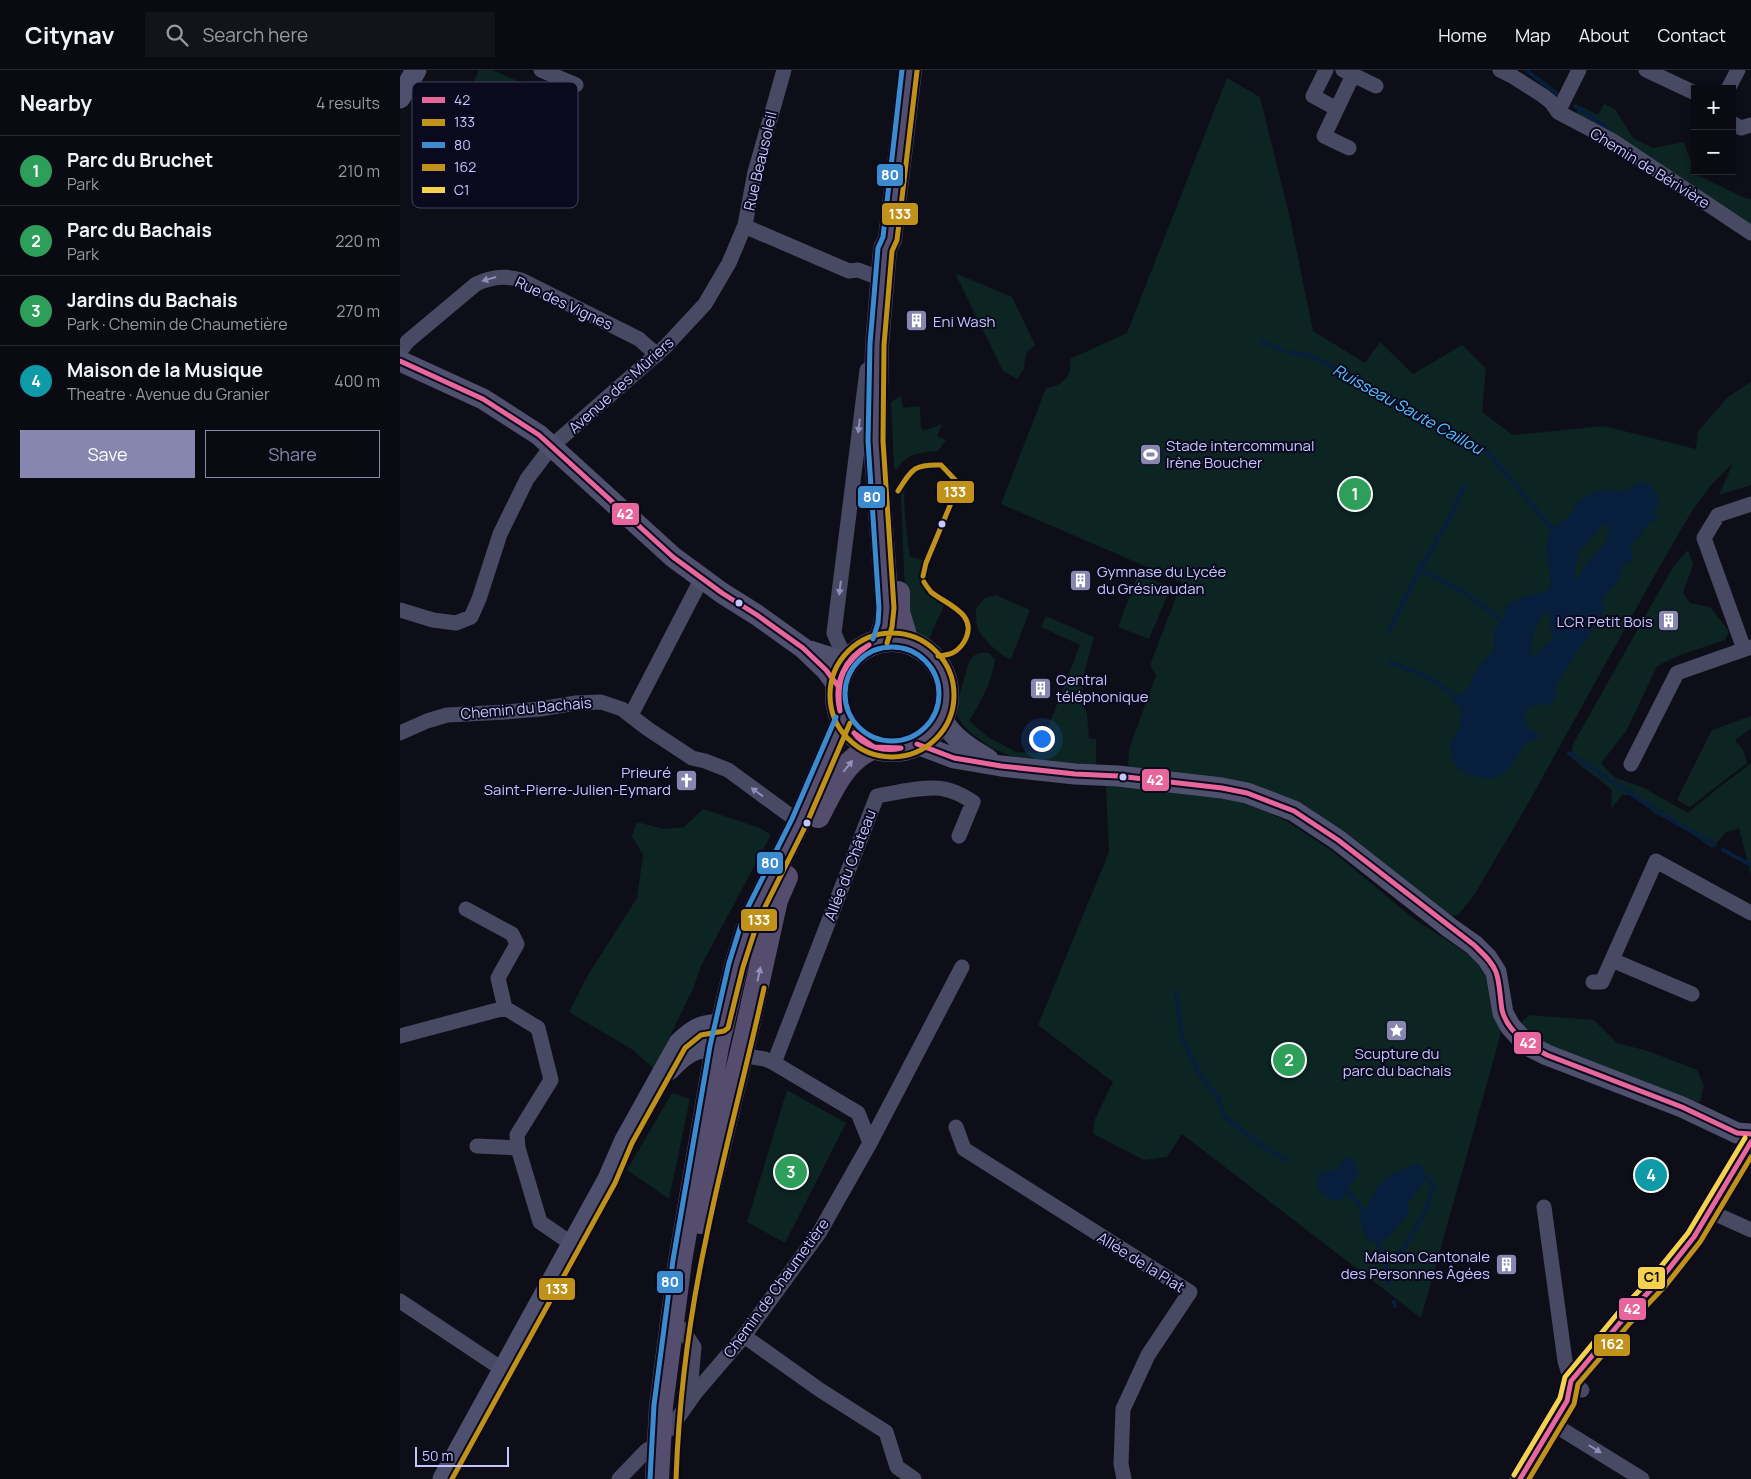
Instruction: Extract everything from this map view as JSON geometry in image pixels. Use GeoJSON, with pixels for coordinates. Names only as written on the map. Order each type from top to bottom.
{"type":"FeatureCollection","features":[{"type":"Feature","properties":{"kind":"main road"},"geometry":{"type":"LineString","coordinates":[[880,641],[885,625],[887,608],[875,441],[877,346],[882,279],[886,249],[890,239],[910,70]]}},
{"type":"Feature","properties":{"kind":"main road"},"geometry":{"type":"LineString","coordinates":[[890,239],[892,250],[887,390],[898,612],[907,642]]}},
{"type":"Feature","properties":{"kind":"main road"},"geometry":{"type":"LineString","coordinates":[[880,641],[907,642],[924,650],[938,663],[948,691],[946,710],[932,734],[917,744],[896,750],[874,747],[864,743],[852,733],[843,720],[838,704],[838,686],[843,670],[850,660],[864,648],[880,641]]}},
{"type":"Feature","properties":{"kind":"main road"},"geometry":{"type":"LineString","coordinates":[[668,1479],[661,1406],[680,1261],[722,1024],[736,965],[751,918],[799,822],[843,720]]}},
{"type":"Feature","properties":{"kind":"main road"},"geometry":{"type":"LineString","coordinates":[[657,1479],[698,1236],[776,900],[826,801],[845,768],[860,754],[874,747]]}},
{"type":"Feature","properties":{"kind":"main road"},"geometry":{"type":"LineString","coordinates":[[722,1024],[743,1047]]}},
{"type":"Feature","properties":{"kind":"main road"},"geometry":{"type":"LineString","coordinates":[[717,1047],[743,1047]]}},
{"type":"Feature","properties":{"kind":"street"},"geometry":{"type":"LineString","coordinates":[[400,98],[416,70]]}},
{"type":"Feature","properties":{"kind":"street"},"geometry":{"type":"LineString","coordinates":[[541,70],[569,82]]}},
{"type":"Feature","properties":{"kind":"street","name":"Rue Beausoleil"},"geometry":{"type":"LineString","coordinates":[[784,70],[755,172],[745,225],[849,271],[858,270],[882,279]]}},
{"type":"Feature","properties":{"kind":"street"},"geometry":{"type":"LineString","coordinates":[[1326,70],[1313,96],[1337,108]]}},
{"type":"Feature","properties":{"kind":"street","name":"Chemin de Bérivière"},"geometry":{"type":"LineString","coordinates":[[1500,70],[1542,95],[1551,102],[1558,112],[1613,141],[1751,233]]}},
{"type":"Feature","properties":{"kind":"street"},"geometry":{"type":"LineString","coordinates":[[1558,112],[1580,70]]}},
{"type":"Feature","properties":{"kind":"street"},"geometry":{"type":"LineString","coordinates":[[1646,70],[1691,91]]}},
{"type":"Feature","properties":{"kind":"street"},"geometry":{"type":"LineString","coordinates":[[1730,85],[1738,70]]}},
{"type":"Feature","properties":{"kind":"street"},"geometry":{"type":"LineString","coordinates":[[1349,148],[1324,136],[1337,108],[1348,72],[1376,86]]}},
{"type":"Feature","properties":{"kind":"street"},"geometry":{"type":"LineString","coordinates":[[1736,125],[1741,128],[1751,125]]}},
{"type":"Feature","properties":{"kind":"street","name":"Avenue des Mûriers"},"geometry":{"type":"LineString","coordinates":[[400,610],[433,620],[456,623],[471,617],[479,599],[500,534],[527,479],[552,446],[657,355],[705,304],[729,263],[745,225]]}},
{"type":"Feature","properties":{"kind":"street","name":"Rue des Vignes"},"geometry":{"type":"LineString","coordinates":[[400,351],[408,341],[476,284],[496,277],[521,280],[639,339],[657,355]]}},
{"type":"Feature","properties":{"kind":"street"},"geometry":{"type":"LineString","coordinates":[[803,648],[824,643],[830,640],[834,633],[868,365],[877,346]]}},
{"type":"Feature","properties":{"kind":"street"},"geometry":{"type":"LineString","coordinates":[[400,362],[483,400],[517,419],[552,446],[673,557],[803,648],[826,670],[838,686]]}},
{"type":"Feature","properties":{"kind":"street"},"geometry":{"type":"LineString","coordinates":[[1631,764],[1677,673],[1748,648],[1704,538],[1718,515],[1751,504]]}},
{"type":"Feature","properties":{"kind":"street"},"geometry":{"type":"LineString","coordinates":[[631,715],[702,578]]}},
{"type":"Feature","properties":{"kind":"street"},"geometry":{"type":"LineString","coordinates":[[834,633],[840,647],[850,660]]}},
{"type":"Feature","properties":{"kind":"street"},"geometry":{"type":"LineString","coordinates":[[803,648],[838,660],[850,660]]}},
{"type":"Feature","properties":{"kind":"street","name":"Chemin du Bachais"},"geometry":{"type":"LineString","coordinates":[[400,733],[427,720],[447,714],[531,710],[576,703],[601,702],[622,709],[692,758],[728,770],[799,822]]}},
{"type":"Feature","properties":{"kind":"street"},"geometry":{"type":"LineString","coordinates":[[942,719],[950,731],[964,745],[1001,766]]}},
{"type":"Feature","properties":{"kind":"street"},"geometry":{"type":"LineString","coordinates":[[917,744],[954,758],[1001,766],[1075,774],[1118,776],[1222,788],[1248,793],[1294,811],[1338,840],[1474,945],[1487,958],[1496,972],[1504,1013],[1510,1026],[1531,1047],[1682,1108],[1737,1133],[1751,1133]]}},
{"type":"Feature","properties":{"kind":"street","name":"Allée du Château"},"geometry":{"type":"LineString","coordinates":[[769,1061],[877,796],[904,790],[942,788],[959,793],[973,802],[959,836]]}},
{"type":"Feature","properties":{"kind":"street"},"geometry":{"type":"LineString","coordinates":[[1593,982],[1602,982],[1656,861],[1751,912]]}},
{"type":"Feature","properties":{"kind":"street"},"geometry":{"type":"LineString","coordinates":[[466,909],[512,934],[517,944],[498,978],[505,1008],[538,1028],[551,1080],[518,1135],[518,1148],[540,1222],[572,1244]]}},
{"type":"Feature","properties":{"kind":"street"},"geometry":{"type":"LineString","coordinates":[[1612,960],[1692,994]]}},
{"type":"Feature","properties":{"kind":"street","name":"Chemin de Chaumetière"},"geometry":{"type":"LineString","coordinates":[[619,1479],[646,1450],[664,1437],[689,1402],[744,1336],[819,1233],[870,1143],[962,968]]}},
{"type":"Feature","properties":{"kind":"street"},"geometry":{"type":"LineString","coordinates":[[400,1036],[505,1008]]}},
{"type":"Feature","properties":{"kind":"street"},"geometry":{"type":"LineString","coordinates":[[443,1479],[608,1179],[625,1140],[679,1042],[691,1031],[708,1025],[722,1024]]}},
{"type":"Feature","properties":{"kind":"street"},"geometry":{"type":"LineString","coordinates":[[660,1079],[684,1054],[707,1047],[717,1047]]}},
{"type":"Feature","properties":{"kind":"street"},"geometry":{"type":"LineString","coordinates":[[743,1047],[858,1113],[870,1143]]}},
{"type":"Feature","properties":{"kind":"street","name":"Allée de la Piat"},"geometry":{"type":"LineString","coordinates":[[956,1127],[964,1149],[1190,1292],[1148,1355],[1123,1409],[1121,1464],[1124,1479]]}},
{"type":"Feature","properties":{"kind":"street"},"geometry":{"type":"LineString","coordinates":[[1520,1479],[1573,1391],[1686,1265],[1716,1214],[1751,1142]]}},
{"type":"Feature","properties":{"kind":"street"},"geometry":{"type":"LineString","coordinates":[[477,1146],[518,1148]]}},
{"type":"Feature","properties":{"kind":"street"},"geometry":{"type":"LineString","coordinates":[[1716,1214],[1751,1165]]}},
{"type":"Feature","properties":{"kind":"street"},"geometry":{"type":"LineString","coordinates":[[1544,1207],[1564,1356],[1573,1391]]}},
{"type":"Feature","properties":{"kind":"street"},"geometry":{"type":"LineString","coordinates":[[1716,1214],[1751,1230]]}},
{"type":"Feature","properties":{"kind":"street"},"geometry":{"type":"LineString","coordinates":[[400,1301],[502,1369]]}},
{"type":"Feature","properties":{"kind":"street","name":"Chemin de Chaumetière"},"geometry":{"type":"LineString","coordinates":[[682,1329],[694,1347],[689,1402]]}},
{"type":"Feature","properties":{"kind":"street"},"geometry":{"type":"LineString","coordinates":[[744,1336],[820,1390],[886,1432],[897,1467],[914,1479]]}},
{"type":"Feature","properties":{"kind":"street"},"geometry":{"type":"LineString","coordinates":[[1553,1424],[1642,1479]]}},
{"type":"Feature","properties":{"kind":"green space"},"geometry":{"type":"Polygon","coordinates":[[[479,70],[492,70],[520,82],[474,82],[479,70]]]}},
{"type":"Feature","properties":{"kind":"green space"},"geometry":{"type":"Polygon","coordinates":[[[1227,78],[1260,97],[1290,218],[1313,331],[1365,363],[1380,342],[1413,374],[1462,345],[1486,368],[1482,412],[1513,435],[1604,426],[1696,449],[1698,431],[1729,396],[1751,382],[1751,485],[1719,495],[1733,463],[1712,484],[1692,511],[1525,809],[1474,895],[1459,914],[1449,917],[1326,822],[1128,770],[1129,749],[1156,675],[1150,665],[1182,582],[1001,504],[1046,388],[1057,385],[1066,379],[1071,365],[1070,359],[1127,333],[1227,78]]]}},
{"type":"Feature","properties":{"kind":"green space"},"geometry":{"type":"Polygon","coordinates":[[[1604,104],[1615,109],[1633,138],[1653,148],[1684,142],[1691,162],[1691,175],[1697,175],[1745,198],[1751,199],[1751,229],[1576,113],[1580,106],[1598,115],[1604,104]]]}},
{"type":"Feature","properties":{"kind":"green space"},"geometry":{"type":"Polygon","coordinates":[[[955,273],[1012,297],[1035,345],[1026,353],[1024,369],[1017,379],[1003,371],[955,273]]]}},
{"type":"Feature","properties":{"kind":"green space"},"geometry":{"type":"Polygon","coordinates":[[[901,396],[903,408],[920,406],[921,429],[926,430],[942,424],[937,436],[946,440],[938,451],[914,454],[896,470],[894,467],[891,402],[901,396]]]}},
{"type":"Feature","properties":{"kind":"green space"},"geometry":{"type":"Polygon","coordinates":[[[941,463],[951,467],[953,471],[936,467],[925,468],[908,481],[904,498],[910,557],[923,560],[921,571],[932,587],[947,599],[928,641],[917,636],[906,618],[901,489],[905,479],[913,471],[924,466],[941,463]]]}},
{"type":"Feature","properties":{"kind":"green space"},"geometry":{"type":"Polygon","coordinates":[[[1688,550],[1693,565],[1683,593],[1690,603],[1710,607],[1729,631],[1725,640],[1677,656],[1657,666],[1627,730],[1601,763],[1614,777],[1644,788],[1688,813],[1751,763],[1751,875],[1739,828],[1725,833],[1712,848],[1683,828],[1656,814],[1631,795],[1622,795],[1611,809],[1612,790],[1571,757],[1573,744],[1673,567],[1688,550]]]}},
{"type":"Feature","properties":{"kind":"green space"},"geometry":{"type":"Polygon","coordinates":[[[1138,574],[1171,587],[1149,639],[1118,627],[1138,574]]]}},
{"type":"Feature","properties":{"kind":"green space"},"geometry":{"type":"Polygon","coordinates":[[[996,595],[1030,610],[1011,659],[992,647],[977,627],[976,608],[985,598],[996,595]]]}},
{"type":"Feature","properties":{"kind":"green space"},"geometry":{"type":"Polygon","coordinates":[[[1046,616],[1094,637],[1083,678],[1083,704],[1087,714],[1089,738],[1096,739],[1096,763],[1094,766],[1021,761],[990,747],[967,730],[958,718],[956,707],[969,662],[977,654],[989,653],[995,660],[989,684],[969,721],[988,737],[1016,752],[1038,753],[1080,645],[1041,627],[1046,616]]]}},
{"type":"Feature","properties":{"kind":"green space"},"geometry":{"type":"Polygon","coordinates":[[[1751,716],[1751,729],[1735,740],[1743,750],[1747,763],[1690,807],[1677,800],[1712,730],[1751,716]]]}},
{"type":"Feature","properties":{"kind":"green space"},"geometry":{"type":"Polygon","coordinates":[[[1106,786],[1193,792],[1245,801],[1288,822],[1332,851],[1413,918],[1486,966],[1500,1028],[1500,1037],[1421,1318],[1182,1134],[1167,1157],[1144,1160],[1093,1134],[1095,1119],[1113,1082],[1038,1025],[1109,852],[1106,786]]]}},
{"type":"Feature","properties":{"kind":"green space"},"geometry":{"type":"Polygon","coordinates":[[[703,809],[760,828],[771,835],[702,964],[692,991],[654,1069],[633,1050],[569,1012],[588,975],[637,898],[643,855],[632,836],[637,822],[663,829],[684,827],[703,809]]]}},
{"type":"Feature","properties":{"kind":"green space"},"geometry":{"type":"Polygon","coordinates":[[[1529,1015],[1594,1020],[1617,1043],[1648,1051],[1697,1070],[1704,1086],[1700,1102],[1684,1101],[1527,1037],[1522,1022],[1529,1015]]]}},
{"type":"Feature","properties":{"kind":"green space"},"geometry":{"type":"Polygon","coordinates":[[[787,1090],[846,1123],[785,1243],[747,1222],[787,1090]]]}},
{"type":"Feature","properties":{"kind":"green space"},"geometry":{"type":"Polygon","coordinates":[[[672,1093],[690,1099],[669,1199],[627,1170],[672,1093]]]}},
{"type":"Feature","properties":{"kind":"water"},"geometry":{"type":"Polygon","coordinates":[[[1638,482],[1653,488],[1659,503],[1654,512],[1658,517],[1656,521],[1650,522],[1639,537],[1630,545],[1633,554],[1631,561],[1622,567],[1618,582],[1603,597],[1602,603],[1604,608],[1601,620],[1577,651],[1558,682],[1555,698],[1549,705],[1534,705],[1525,711],[1527,726],[1539,735],[1539,738],[1528,743],[1520,750],[1511,766],[1502,775],[1486,779],[1468,775],[1461,771],[1454,761],[1450,749],[1460,725],[1461,717],[1460,706],[1452,701],[1455,696],[1468,688],[1480,665],[1495,649],[1494,629],[1503,622],[1506,606],[1511,602],[1549,590],[1550,575],[1547,545],[1552,529],[1571,514],[1578,502],[1588,496],[1599,491],[1611,489],[1623,491],[1638,482]],[[1603,524],[1579,552],[1574,580],[1606,543],[1609,532],[1608,525],[1603,524]],[[1548,611],[1536,625],[1532,657],[1553,640],[1548,611]]]}},
{"type":"Feature","properties":{"kind":"water"},"geometry":{"type":"Polygon","coordinates":[[[1347,1155],[1355,1163],[1358,1175],[1343,1198],[1332,1200],[1317,1188],[1317,1179],[1321,1172],[1337,1168],[1347,1155]]]}},
{"type":"Feature","properties":{"kind":"water"},"geometry":{"type":"Polygon","coordinates":[[[1419,1163],[1427,1177],[1408,1203],[1409,1214],[1385,1240],[1373,1243],[1365,1237],[1359,1214],[1366,1212],[1375,1192],[1385,1180],[1399,1171],[1419,1163]]]}},
{"type":"Feature","properties":{"kind":"waterway"},"geometry":{"type":"LineString","coordinates":[[1526,70],[1561,97]]}},
{"type":"Feature","properties":{"kind":"waterway"},"geometry":{"type":"LineString","coordinates":[[1575,106],[1610,131]]}},
{"type":"Feature","properties":{"kind":"waterway","name":"Ruisseau Saute Caillou"},"geometry":{"type":"LineString","coordinates":[[1262,341],[1282,350]]}},
{"type":"Feature","properties":{"kind":"waterway","name":"Ruisseau Saute Caillou"},"geometry":{"type":"LineString","coordinates":[[1289,352],[1311,356],[1365,383],[1398,406],[1485,449],[1552,529]]}},
{"type":"Feature","properties":{"kind":"waterway"},"geometry":{"type":"LineString","coordinates":[[1389,631],[1420,569],[1446,525],[1464,487]]}},
{"type":"Feature","properties":{"kind":"waterway"},"geometry":{"type":"LineString","coordinates":[[1420,569],[1467,594],[1503,622]]}},
{"type":"Feature","properties":{"kind":"waterway"},"geometry":{"type":"LineString","coordinates":[[1390,662],[1432,679],[1455,696]]}},
{"type":"Feature","properties":{"kind":"waterway"},"geometry":{"type":"LineString","coordinates":[[1569,753],[1663,815],[1715,845]]}},
{"type":"Feature","properties":{"kind":"waterway"},"geometry":{"type":"LineString","coordinates":[[1723,850],[1751,865]]}},
{"type":"Feature","properties":{"kind":"waterway"},"geometry":{"type":"LineString","coordinates":[[1176,992],[1182,1039],[1201,1076],[1218,1098],[1223,1115],[1254,1140],[1287,1160]]}},
{"type":"Feature","properties":{"kind":"waterway"},"geometry":{"type":"LineString","coordinates":[[1389,1284],[1384,1254],[1392,1256],[1402,1251],[1424,1214],[1434,1185],[1427,1177]]}},
{"type":"Feature","properties":{"kind":"waterway"},"geometry":{"type":"LineString","coordinates":[[1346,1191],[1366,1212]]}},
{"type":"Feature","properties":{"kind":"waterway"},"geometry":{"type":"LineString","coordinates":[[1377,1242],[1384,1254]]}},
{"type":"Feature","properties":{"kind":"waterway"},"geometry":{"type":"LineString","coordinates":[[1394,1302],[1395,1306]]}},
{"type":"Feature","properties":{"kind":"transit line","name":"80"},"geometry":{"type":"LineString","coordinates":[[873,639],[878,623],[879,608],[868,441],[870,344],[878,248],[883,237],[902,70]]}},
{"type":"Feature","properties":{"kind":"transit line","name":"133"},"geometry":{"type":"LineString","coordinates":[[887,643],[892,627],[894,608],[883,441],[884,345],[892,251],[897,240],[917,71]]}},
{"type":"Feature","properties":{"kind":"transit line","name":"42"},"geometry":{"type":"LineString","coordinates":[[400,361],[483,399],[539,435],[673,557],[803,648],[826,670],[838,686]]}},
{"type":"Feature","properties":{"kind":"transit line","name":"133"},"geometry":{"type":"LineString","coordinates":[[898,491],[915,469],[932,465],[941,465],[959,484],[926,563],[923,576]]}},
{"type":"Feature","properties":{"kind":"transit line","name":"133"},"geometry":{"type":"LineString","coordinates":[[924,582],[931,592],[960,611],[968,624],[968,632],[959,649],[950,654],[938,656]]}},
{"type":"Feature","properties":{"kind":"transit line","name":"133"},"geometry":{"type":"LineString","coordinates":[[892,633],[916,637],[936,651],[950,671],[954,695],[950,719],[936,739],[916,753],[892,757],[868,753],[848,739],[834,719],[830,695],[834,671],[848,651],[868,637],[892,633]]}},
{"type":"Feature","properties":{"kind":"transit line","name":"42"},"geometry":{"type":"LineString","coordinates":[[840,711],[838,691],[842,673],[853,657],[869,645]]}},
{"type":"Feature","properties":{"kind":"transit line","name":"42"},"geometry":{"type":"LineString","coordinates":[[840,711],[839,690],[843,673],[853,658],[869,645]]}},
{"type":"Feature","properties":{"kind":"transit line","name":"80"},"geometry":{"type":"LineString","coordinates":[[892,647],[910,651],[925,661],[935,676],[939,694],[935,712],[925,727],[910,737],[892,741],[874,737],[859,727],[849,712],[845,694],[849,676],[859,661],[874,651],[892,647]]}},
{"type":"Feature","properties":{"kind":"transit line","name":"80"},"geometry":{"type":"LineString","coordinates":[[650,1479],[654,1405],[673,1260],[710,1046],[729,963],[744,915],[792,819],[836,717]]}},
{"type":"Feature","properties":{"kind":"transit line","name":"133"},"geometry":{"type":"LineString","coordinates":[[452,1479],[615,1183],[632,1143],[685,1048],[701,1035],[724,1031],[728,1028],[743,967],[758,921],[806,825],[850,723]]}},
{"type":"Feature","properties":{"kind":"transit line","name":"42"},"geometry":{"type":"LineString","coordinates":[[854,733],[874,747],[901,748]]}},
{"type":"Feature","properties":{"kind":"transit line","name":"42"},"geometry":{"type":"LineString","coordinates":[[854,733],[863,742],[875,747],[882,749],[901,748]]}},
{"type":"Feature","properties":{"kind":"transit line","name":"42"},"geometry":{"type":"LineString","coordinates":[[917,744],[954,758],[1001,766],[1075,774],[1118,776],[1222,788],[1247,793],[1294,811],[1338,840],[1474,945],[1492,964],[1496,972],[1502,1010],[1509,1025],[1533,1047],[1547,1055],[1682,1107],[1737,1133],[1751,1134]]}},
{"type":"Feature","properties":{"kind":"transit line","name":"133"},"geometry":{"type":"LineString","coordinates":[[676,1479],[682,1388],[695,1298],[720,1176],[764,988]]}},
{"type":"Feature","properties":{"kind":"transit line","name":"C1"},"geometry":{"type":"LineString","coordinates":[[1514,1475],[1560,1398],[1565,1377],[1688,1233],[1745,1138]]}},
{"type":"Feature","properties":{"kind":"transit line","name":"42"},"geometry":{"type":"LineString","coordinates":[[1520,1479],[1567,1401],[1571,1381],[1624,1318],[1660,1280],[1694,1237],[1751,1142]]}},
{"type":"Feature","properties":{"kind":"transit line","name":"162"},"geometry":{"type":"LineString","coordinates":[[1529,1479],[1574,1404],[1578,1384],[1630,1323],[1666,1285],[1700,1242],[1751,1157]]}},
{"type":"Feature","properties":{"kind":"place","name":"Eni Wash"},"geometry":{"type":"Point","coordinates":[917,321]}},
{"type":"Feature","properties":{"kind":"place","name":"Stade intercommunal Irène Boucher"},"geometry":{"type":"Point","coordinates":[1150,454]}},
{"type":"Feature","properties":{"kind":"place","name":"Parc du Bruchet"},"geometry":{"type":"Point","coordinates":[1355,494]}},
{"type":"Feature","properties":{"kind":"place","name":"Gymnase du Lycée du Grésivaudan"},"geometry":{"type":"Point","coordinates":[1081,580]}},
{"type":"Feature","properties":{"kind":"place","name":"LCR Petit Bois"},"geometry":{"type":"Point","coordinates":[1669,621]}},
{"type":"Feature","properties":{"kind":"place","name":"Central téléphonique"},"geometry":{"type":"Point","coordinates":[1040,688]}},
{"type":"Feature","properties":{"kind":"place","name":"Prieuré Saint-Pierre-Julien-Eymard"},"geometry":{"type":"Point","coordinates":[687,781]}},
{"type":"Feature","properties":{"kind":"place","name":"Scupture du parc du bachais"},"geometry":{"type":"Point","coordinates":[1397,1030]}},
{"type":"Feature","properties":{"kind":"place","name":"Parc du Bachais"},"geometry":{"type":"Point","coordinates":[1289,1060]}},
{"type":"Feature","properties":{"kind":"place","name":"Jardins du Bachais"},"geometry":{"type":"Point","coordinates":[791,1172]}},
{"type":"Feature","properties":{"kind":"place","name":"Maison de la Musique"},"geometry":{"type":"Point","coordinates":[1651,1175]}},
{"type":"Feature","properties":{"kind":"place","name":"Maison Cantonale des Personnes Âgées"},"geometry":{"type":"Point","coordinates":[1506,1265]}}]}
